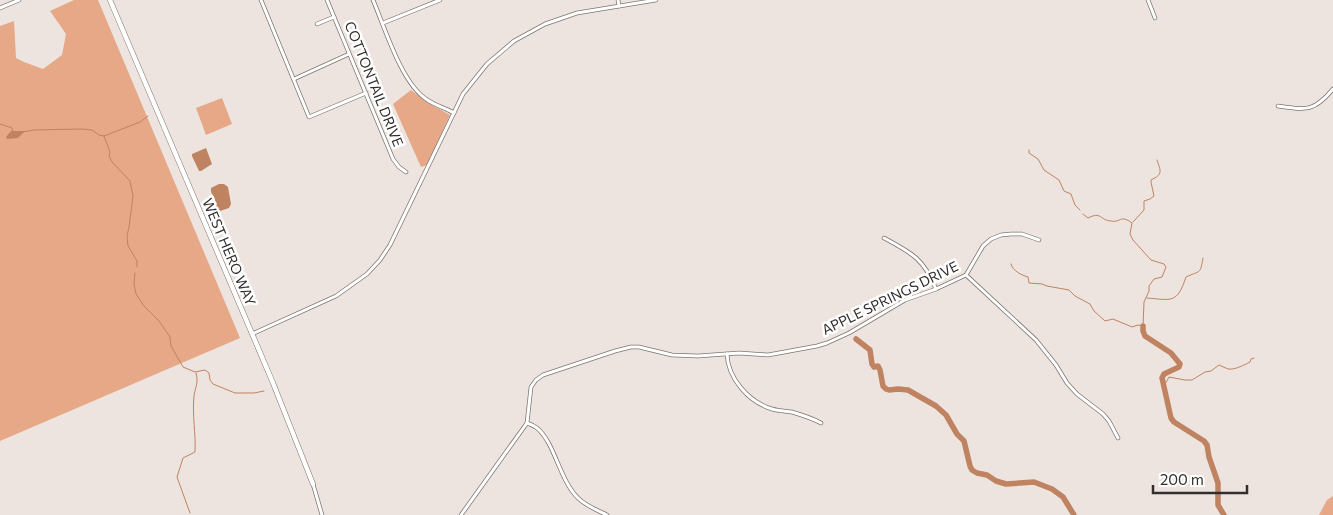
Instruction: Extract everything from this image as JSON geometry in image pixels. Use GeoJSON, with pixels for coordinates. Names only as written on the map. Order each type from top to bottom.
{"type":"FeatureCollection","features":[{"type":"Feature","properties":{"kind":"main road","name":"WEST HERO WAY"},"geometry":{"type":"LineString","coordinates":[[110,0],[252,334],[313,484]]}},
{"type":"Feature","properties":{"kind":"street"},"geometry":{"type":"LineString","coordinates":[[0,8],[19,0]]}},
{"type":"Feature","properties":{"kind":"street"},"geometry":{"type":"LineString","coordinates":[[262,0],[309,117],[366,94]]}},
{"type":"Feature","properties":{"kind":"street","name":"COTTONTAIL DRIVE"},"geometry":{"type":"LineString","coordinates":[[327,0],[393,159],[406,172]]}},
{"type":"Feature","properties":{"kind":"street"},"geometry":{"type":"LineString","coordinates":[[373,0],[382,24],[412,85],[427,99],[454,113]]}},
{"type":"Feature","properties":{"kind":"street"},"geometry":{"type":"LineString","coordinates":[[382,24],[440,0]]}},
{"type":"Feature","properties":{"kind":"street"},"geometry":{"type":"LineString","coordinates":[[613,0],[614,7]]}},
{"type":"Feature","properties":{"kind":"street"},"geometry":{"type":"LineString","coordinates":[[618,0],[620,6]]}},
{"type":"Feature","properties":{"kind":"street"},"geometry":{"type":"LineString","coordinates":[[252,334],[336,296],[367,274],[380,260],[390,245],[464,94],[487,64],[514,41],[545,24],[568,15],[656,0]]}},
{"type":"Feature","properties":{"kind":"street"},"geometry":{"type":"LineString","coordinates":[[1148,0],[1155,18]]}},
{"type":"Feature","properties":{"kind":"street"},"geometry":{"type":"LineString","coordinates":[[317,24],[334,17]]}},
{"type":"Feature","properties":{"kind":"street"},"geometry":{"type":"LineString","coordinates":[[294,79],[350,54]]}},
{"type":"Feature","properties":{"kind":"street"},"geometry":{"type":"LineString","coordinates":[[1278,106],[1304,109],[1314,107],[1333,89]]}},
{"type":"Feature","properties":{"kind":"street","name":"APPLE SPRINGS DRIVE"},"geometry":{"type":"LineString","coordinates":[[461,515],[527,422],[531,387],[543,375],[624,348],[640,347],[683,356],[740,353],[768,355],[827,342],[849,333],[905,300],[936,289],[966,275],[983,246],[991,239],[1001,235],[1022,234],[1039,240]]}},
{"type":"Feature","properties":{"kind":"street"},"geometry":{"type":"LineString","coordinates":[[884,238],[909,252],[921,262],[931,276],[936,289]]}},
{"type":"Feature","properties":{"kind":"street"},"geometry":{"type":"LineString","coordinates":[[966,275],[1036,340],[1077,394],[1109,421],[1118,438]]}},
{"type":"Feature","properties":{"kind":"street"},"geometry":{"type":"LineString","coordinates":[[727,354],[729,368],[733,377],[752,398],[772,409],[804,415],[822,423]]}},
{"type":"Feature","properties":{"kind":"street"},"geometry":{"type":"LineString","coordinates":[[527,422],[544,436],[568,485],[577,497],[587,505],[608,515]]}},
{"type":"Feature","properties":{"kind":"street","name":"WEST HERO WAY"},"geometry":{"type":"LineString","coordinates":[[313,484],[322,515]]}},
{"type":"Feature","properties":{"kind":"shaded area"},"geometry":{"type":"Polygon","coordinates":[[[74,0],[98,0],[240,338],[0,441],[0,26],[14,21],[16,58],[43,69],[62,55],[66,34],[50,11],[74,0]]]}},
{"type":"Feature","properties":{"kind":"shaded area"},"geometry":{"type":"Polygon","coordinates":[[[411,90],[428,103],[450,115],[427,165],[421,167],[393,104],[411,90]]]}},
{"type":"Feature","properties":{"kind":"shaded area"},"geometry":{"type":"Polygon","coordinates":[[[222,98],[232,124],[206,135],[196,108],[222,98]]]}},
{"type":"Feature","properties":{"kind":"shaded area"},"geometry":{"type":"Polygon","coordinates":[[[11,131],[25,131],[18,138],[7,139],[6,137],[11,131]]]}},
{"type":"Feature","properties":{"kind":"shaded area"},"geometry":{"type":"Polygon","coordinates":[[[206,148],[212,164],[199,171],[192,154],[206,148]]]}},
{"type":"Feature","properties":{"kind":"shaded area"},"geometry":{"type":"Polygon","coordinates":[[[224,184],[228,187],[231,204],[229,208],[220,211],[216,209],[215,199],[211,192],[211,188],[224,184]]]}},
{"type":"Feature","properties":{"kind":"shaded area"},"geometry":{"type":"Polygon","coordinates":[[[1333,496],[1333,515],[1319,515],[1327,500],[1333,496]]]}},
{"type":"Feature","properties":{"kind":"waterway"},"geometry":{"type":"LineString","coordinates":[[104,136],[140,122],[148,116]]}},
{"type":"Feature","properties":{"kind":"waterway"},"geometry":{"type":"LineString","coordinates":[[0,124],[12,128],[13,132]]}},
{"type":"Feature","properties":{"kind":"waterway"},"geometry":{"type":"LineString","coordinates":[[23,132],[82,129],[92,130],[104,136],[112,162],[130,181],[133,196],[127,236],[128,246],[137,261],[137,267]]}},
{"type":"Feature","properties":{"kind":"waterway"},"geometry":{"type":"LineString","coordinates":[[1029,150],[1029,153],[1038,159],[1044,170],[1059,180],[1064,191],[1071,194],[1075,205],[1080,210]]}},
{"type":"Feature","properties":{"kind":"waterway"},"geometry":{"type":"LineString","coordinates":[[1133,222],[1144,210],[1144,201],[1154,196],[1151,180],[1158,176],[1160,172],[1157,160]]}},
{"type":"Feature","properties":{"kind":"waterway"},"geometry":{"type":"LineString","coordinates":[[1011,264],[1014,269],[1028,277],[1029,283],[1069,290],[1075,296],[1090,304],[1094,311],[1105,321],[1113,319],[1132,327],[1143,326],[1144,302],[1149,286],[1154,279],[1162,277],[1166,267],[1164,264],[1151,260],[1133,240],[1130,234],[1132,223],[1128,220],[1111,221],[1096,215],[1088,218],[1083,214]]}},
{"type":"Feature","properties":{"kind":"waterway"},"geometry":{"type":"LineString","coordinates":[[1147,298],[1168,299],[1176,296],[1180,292],[1186,277],[1200,270],[1203,258]]}},
{"type":"Feature","properties":{"kind":"waterway"},"geometry":{"type":"LineString","coordinates":[[135,273],[134,284],[136,294],[170,337],[171,346],[183,367],[195,372],[205,370],[209,373],[213,384],[235,393],[264,391]]}},
{"type":"Feature","properties":{"kind":"waterway"},"geometry":{"type":"LineString","coordinates":[[1143,326],[1145,336],[1171,353],[1180,364],[1179,367],[1164,374],[1162,378],[1171,418],[1207,445],[1218,483],[1218,505],[1224,515]]}},
{"type":"Feature","properties":{"kind":"waterway"},"geometry":{"type":"LineString","coordinates":[[856,339],[870,350],[872,364],[874,367],[878,366],[883,386],[886,389],[908,390],[936,406],[946,415],[957,434],[964,441],[972,470],[1006,484],[1034,482],[1052,489],[1063,497],[1074,515]]}},
{"type":"Feature","properties":{"kind":"waterway"},"geometry":{"type":"LineString","coordinates":[[1164,386],[1169,377],[1192,380],[1219,365],[1228,369],[1234,369],[1250,362],[1254,358]]}},
{"type":"Feature","properties":{"kind":"waterway"},"geometry":{"type":"LineString","coordinates":[[190,513],[177,477],[183,458],[195,452],[194,396],[197,382],[196,373]]}}]}
